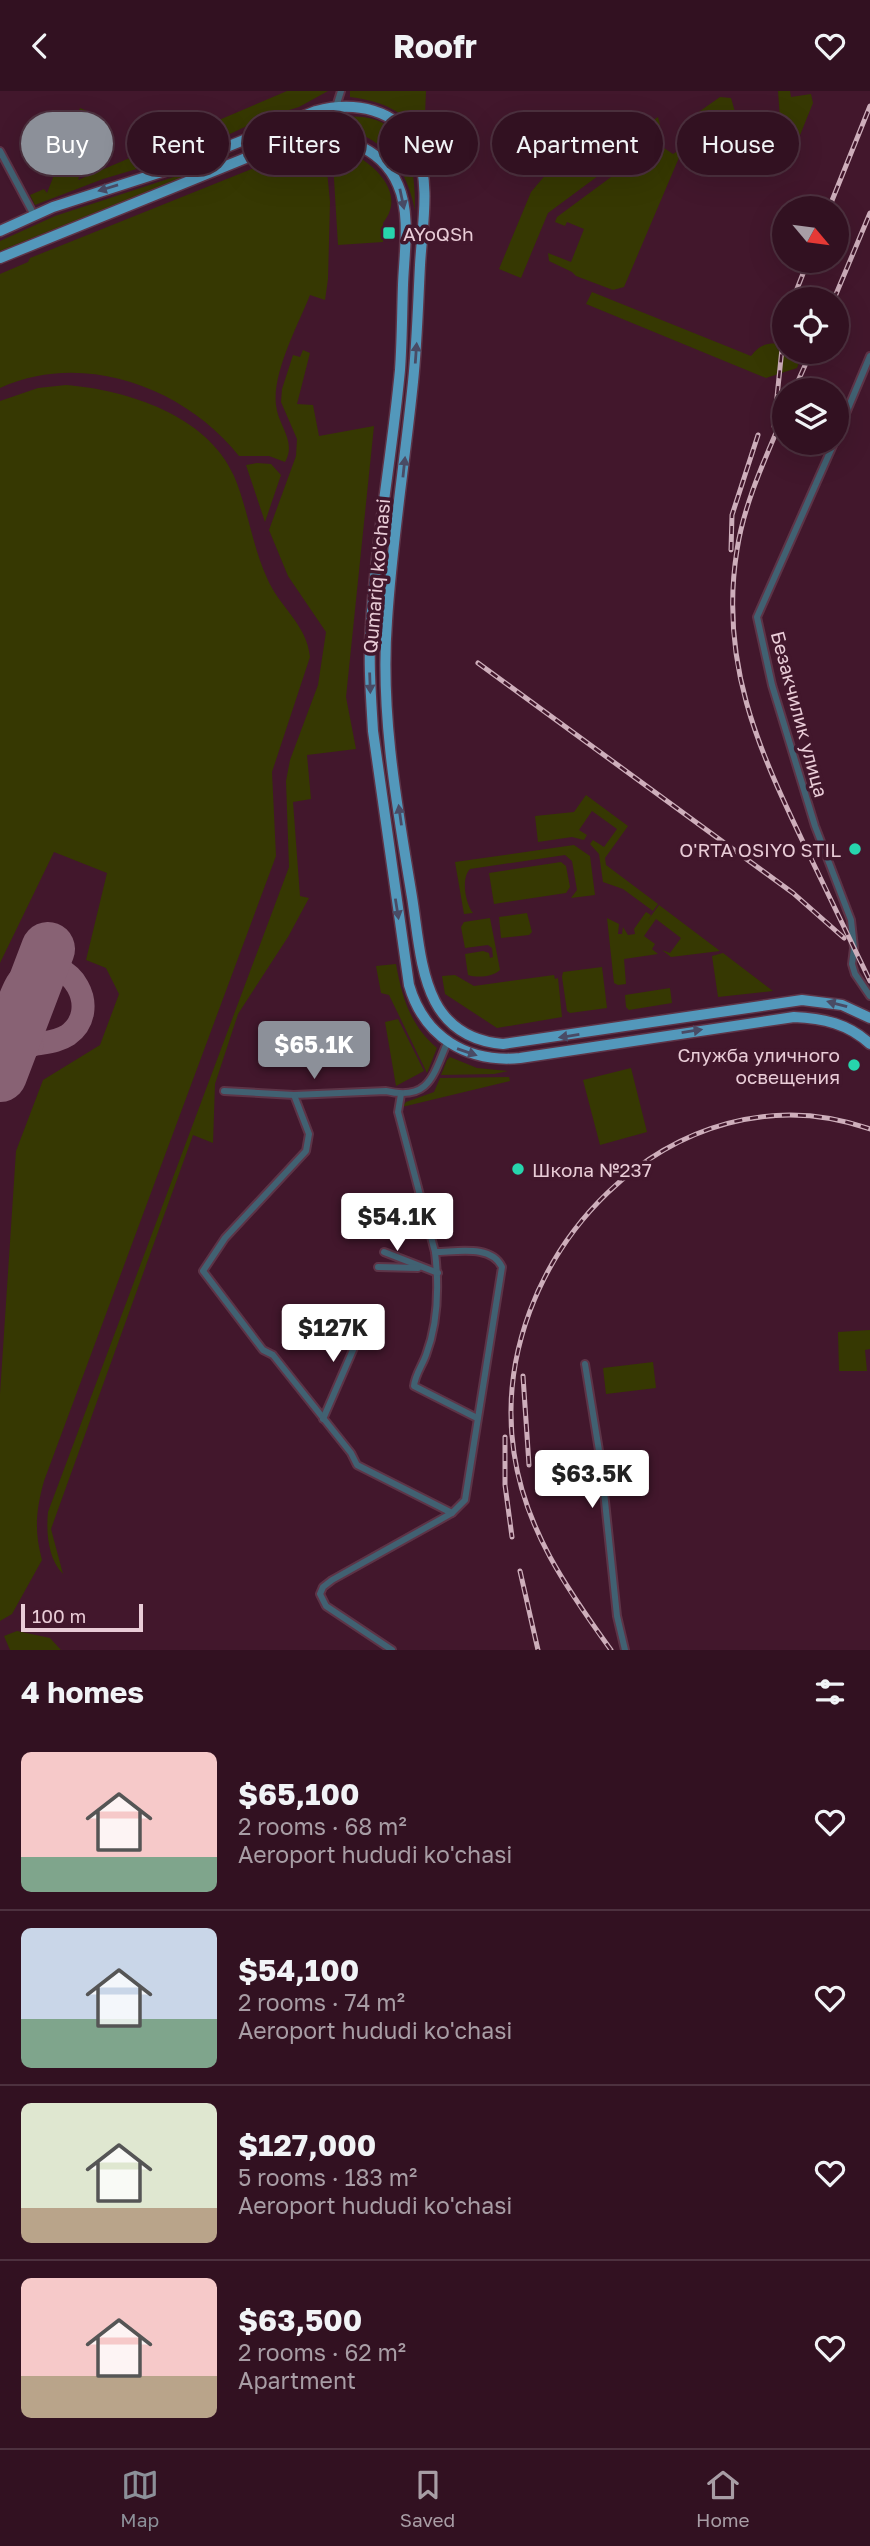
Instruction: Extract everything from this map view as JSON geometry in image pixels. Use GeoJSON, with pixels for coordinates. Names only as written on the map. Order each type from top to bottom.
{"type":"FeatureCollection","features":[{"type":"Feature","properties":{"kind":"main road","name":"Qumariq ko'chasi"},"geometry":{"type":"LineString","coordinates":[[0,231],[34,215],[190,162],[309,113],[337,106],[368,109],[392,119],[411,138],[421,163],[424,196],[416,353],[385,654],[388,727],[425,979],[433,1000],[452,1025],[480,1040],[503,1044],[802,1000],[842,1005],[870,1018]]}},
{"type":"Feature","properties":{"kind":"main road","name":"Qumariq ko'chasi"},"geometry":{"type":"LineString","coordinates":[[365,150],[393,176],[402,198],[401,352],[371,623],[370,657],[373,731],[411,994],[424,1017],[447,1043],[475,1055],[507,1059],[794,1017],[832,1021],[850,1029],[870,1044]]}},
{"type":"Feature","properties":{"kind":"main road","name":"Qumariq ko'chasi"},"geometry":{"type":"LineString","coordinates":[[0,258],[243,159]]}},
{"type":"Feature","properties":{"kind":"main road"},"geometry":{"type":"LineString","coordinates":[[394,420],[409,421]]}},
{"type":"Feature","properties":{"kind":"main road"},"geometry":{"type":"LineString","coordinates":[[389,856],[405,854]]}},
{"type":"Feature","properties":{"kind":"main road"},"geometry":{"type":"LineString","coordinates":[[615,1029],[617,1042]]}},
{"type":"Feature","properties":{"kind":"street"},"geometry":{"type":"LineString","coordinates":[[335,112],[341,91]]}},
{"type":"Feature","properties":{"kind":"street"},"geometry":{"type":"LineString","coordinates":[[0,151],[34,215]]}},
{"type":"Feature","properties":{"kind":"street"},"geometry":{"type":"LineString","coordinates":[[849,406],[870,356]]}},
{"type":"Feature","properties":{"kind":"street","name":"Безакчилик улица"},"geometry":{"type":"LineString","coordinates":[[829,455],[757,617],[772,685],[807,801],[851,920],[854,948],[852,964],[855,974],[870,996]]}},
{"type":"Feature","properties":{"kind":"street"},"geometry":{"type":"LineString","coordinates":[[224,1091],[294,1095],[386,1091],[401,1094],[422,1090],[432,1077],[447,1043]]}},
{"type":"Feature","properties":{"kind":"street"},"geometry":{"type":"LineString","coordinates":[[401,1094],[398,1112],[435,1252],[438,1273],[431,1335],[414,1386],[477,1418]]}},
{"type":"Feature","properties":{"kind":"street"},"geometry":{"type":"LineString","coordinates":[[294,1095],[309,1134],[306,1151],[225,1238],[202,1271],[263,1350],[273,1355],[359,1467],[452,1513]]}},
{"type":"Feature","properties":{"kind":"street"},"geometry":{"type":"LineString","coordinates":[[384,1252],[438,1273]]}},
{"type":"Feature","properties":{"kind":"street"},"geometry":{"type":"LineString","coordinates":[[392,1650],[324,1604],[320,1598],[321,1590],[332,1580],[452,1513],[465,1500],[502,1267],[496,1258],[488,1253],[435,1252]]}},
{"type":"Feature","properties":{"kind":"street"},"geometry":{"type":"LineString","coordinates":[[378,1267],[420,1267]]}},
{"type":"Feature","properties":{"kind":"street"},"geometry":{"type":"LineString","coordinates":[[323,1419],[366,1320]]}},
{"type":"Feature","properties":{"kind":"street"},"geometry":{"type":"LineString","coordinates":[[584,1364],[601,1463],[617,1616],[625,1650]]}},
{"type":"Feature","properties":{"kind":"shaded area"},"geometry":{"type":"Polygon","coordinates":[[[287,91],[328,91],[299,107],[282,112],[243,112],[243,128],[229,134],[229,116],[287,91]]]}},
{"type":"Feature","properties":{"kind":"shaded area"},"geometry":{"type":"Polygon","coordinates":[[[350,91],[426,91],[425,112],[397,112],[372,101],[350,97],[350,91]]]}},
{"type":"Feature","properties":{"kind":"shaded area"},"geometry":{"type":"Polygon","coordinates":[[[778,91],[790,91],[791,97],[811,94],[813,103],[799,138],[799,112],[780,112],[778,91]]]}},
{"type":"Feature","properties":{"kind":"shaded area"},"geometry":{"type":"Polygon","coordinates":[[[720,97],[731,98],[735,112],[699,112],[720,97]]]}},
{"type":"Feature","properties":{"kind":"shaded area"},"geometry":{"type":"Polygon","coordinates":[[[365,117],[379,121],[379,145],[365,137],[365,117]]]}},
{"type":"Feature","properties":{"kind":"shaded area"},"geometry":{"type":"Polygon","coordinates":[[[663,147],[673,154],[677,151],[677,162],[624,287],[613,290],[576,276],[549,261],[548,253],[571,262],[584,229],[567,222],[565,226],[555,222],[557,217],[614,175],[663,175],[663,147]]]}},
{"type":"Feature","properties":{"kind":"shaded area"},"geometry":{"type":"Polygon","coordinates":[[[127,159],[127,172],[35,205],[30,195],[44,189],[47,193],[54,175],[80,175],[78,180],[90,175],[113,175],[113,165],[127,159]]]}},
{"type":"Feature","properties":{"kind":"shaded area"},"geometry":{"type":"Polygon","coordinates":[[[365,162],[388,186],[391,198],[390,211],[383,223],[383,242],[338,245],[334,175],[365,175],[365,162]]]}},
{"type":"Feature","properties":{"kind":"shaded area"},"geometry":{"type":"Polygon","coordinates":[[[243,172],[243,175],[327,175],[330,202],[325,300],[310,295],[287,349],[276,392],[277,413],[289,447],[285,462],[269,456],[239,456],[216,432],[190,411],[161,394],[130,382],[98,375],[65,373],[32,377],[0,388],[0,274],[28,262],[30,258],[243,172]]]}},
{"type":"Feature","properties":{"kind":"shaded area"},"geometry":{"type":"Polygon","coordinates":[[[180,175],[188,175],[0,251],[0,241],[55,216],[180,175]]]}},
{"type":"Feature","properties":{"kind":"shaded area"},"geometry":{"type":"Polygon","coordinates":[[[403,175],[413,175],[415,211],[409,188],[403,175]]]}},
{"type":"Feature","properties":{"kind":"shaded area"},"geometry":{"type":"Polygon","coordinates":[[[545,175],[599,175],[548,213],[521,278],[499,269],[531,192],[545,175]]]}},
{"type":"Feature","properties":{"kind":"shaded area"},"geometry":{"type":"Polygon","coordinates":[[[592,292],[751,356],[762,346],[772,344],[772,364],[798,364],[797,368],[766,378],[586,304],[592,292]]]}},
{"type":"Feature","properties":{"kind":"shaded area"},"geometry":{"type":"Polygon","coordinates":[[[303,350],[310,353],[297,404],[313,405],[319,436],[374,426],[346,697],[356,749],[307,755],[311,799],[293,802],[300,896],[309,898],[288,937],[238,1014],[215,1084],[213,1143],[193,1135],[51,1529],[63,1574],[54,1561],[49,1545],[48,1512],[289,867],[286,781],[290,760],[318,685],[326,632],[288,576],[269,530],[296,456],[297,439],[281,402],[282,389],[293,355],[300,357],[303,350]]]}},
{"type":"Feature","properties":{"kind":"shaded area"},"geometry":{"type":"Polygon","coordinates":[[[66,385],[114,393],[163,409],[205,437],[222,455],[239,489],[267,578],[304,635],[310,657],[272,772],[276,856],[44,1481],[37,1520],[42,1560],[12,1614],[0,1621],[0,1394],[16,1151],[43,1080],[100,1045],[119,994],[106,968],[86,960],[107,873],[54,852],[0,963],[0,401],[38,388],[66,385]]]}},
{"type":"Feature","properties":{"kind":"shaded area"},"geometry":{"type":"Polygon","coordinates":[[[271,464],[281,475],[265,522],[246,465],[271,464]]]}},
{"type":"Feature","properties":{"kind":"shaded area"},"geometry":{"type":"Polygon","coordinates":[[[586,795],[628,826],[605,858],[606,865],[658,904],[653,911],[623,889],[603,882],[599,854],[590,844],[593,840],[604,847],[617,829],[592,811],[579,830],[587,835],[584,840],[572,837],[538,842],[535,816],[574,812],[586,795]]]}},
{"type":"Feature","properties":{"kind":"shaded area"},"geometry":{"type":"Polygon","coordinates":[[[574,845],[590,856],[595,895],[571,898],[577,890],[572,861],[565,855],[470,869],[465,891],[473,913],[464,914],[455,862],[574,845]]]}},
{"type":"Feature","properties":{"kind":"shaded area"},"geometry":{"type":"Polygon","coordinates":[[[561,862],[566,866],[570,887],[566,893],[494,904],[489,873],[561,862]]]}},
{"type":"Feature","properties":{"kind":"shaded area"},"geometry":{"type":"Polygon","coordinates":[[[659,905],[720,951],[671,957],[662,950],[670,953],[681,938],[656,919],[644,936],[655,944],[652,949],[658,954],[624,959],[626,984],[614,983],[607,918],[619,924],[618,934],[622,934],[623,927],[628,935],[635,934],[634,929],[646,912],[651,915],[648,920],[659,905]]]}},
{"type":"Feature","properties":{"kind":"shaded area"},"geometry":{"type":"Polygon","coordinates":[[[527,913],[532,932],[529,935],[501,938],[499,917],[527,913]]]}},
{"type":"Feature","properties":{"kind":"shaded area"},"geometry":{"type":"Polygon","coordinates":[[[490,918],[500,970],[485,976],[468,975],[465,954],[483,951],[489,953],[490,958],[493,957],[492,948],[488,945],[465,948],[461,927],[464,922],[490,918]]]}},
{"type":"Feature","properties":{"kind":"shaded area"},"geometry":{"type":"Polygon","coordinates":[[[723,953],[773,991],[718,997],[712,956],[723,953]]]}},
{"type":"Feature","properties":{"kind":"shaded area"},"geometry":{"type":"Polygon","coordinates":[[[396,964],[409,1010],[420,1030],[437,1048],[427,1073],[389,995],[381,993],[376,966],[396,964]]]}},
{"type":"Feature","properties":{"kind":"shaded area"},"geometry":{"type":"Polygon","coordinates":[[[602,967],[607,1008],[570,1013],[567,1011],[563,972],[602,967]]]}},
{"type":"Feature","properties":{"kind":"shaded area"},"geometry":{"type":"Polygon","coordinates":[[[455,975],[474,986],[554,975],[555,979],[558,978],[562,1017],[497,1028],[445,994],[442,976],[455,975]]]}},
{"type":"Feature","properties":{"kind":"shaded area"},"geometry":{"type":"Polygon","coordinates":[[[670,988],[672,1003],[629,1010],[626,1007],[625,995],[670,988]]]}},
{"type":"Feature","properties":{"kind":"shaded area"},"geometry":{"type":"Polygon","coordinates":[[[398,1019],[424,1071],[396,1086],[385,1022],[398,1019]]]}},
{"type":"Feature","properties":{"kind":"shaded area"},"geometry":{"type":"Polygon","coordinates":[[[450,1057],[477,1068],[508,1071],[494,1074],[441,1075],[450,1057]]]}},
{"type":"Feature","properties":{"kind":"shaded area"},"geometry":{"type":"Polygon","coordinates":[[[631,1068],[647,1132],[600,1145],[583,1080],[631,1068]]]}},
{"type":"Feature","properties":{"kind":"shaded area"},"geometry":{"type":"Polygon","coordinates":[[[509,1077],[510,1081],[402,1107],[406,1102],[434,1092],[440,1078],[509,1077]]]}},
{"type":"Feature","properties":{"kind":"shaded area"},"geometry":{"type":"Polygon","coordinates":[[[870,1330],[870,1349],[865,1350],[867,1371],[839,1371],[838,1332],[870,1330]]]}},
{"type":"Feature","properties":{"kind":"shaded area"},"geometry":{"type":"Polygon","coordinates":[[[653,1362],[656,1388],[606,1394],[603,1368],[653,1362]]]}},
{"type":"Feature","properties":{"kind":"shaded area"},"geometry":{"type":"Polygon","coordinates":[[[17,1631],[50,1638],[61,1650],[10,1650],[4,1636],[17,1631]]]}},
{"type":"Feature","properties":{"kind":"taxiway"},"geometry":{"type":"LineString","coordinates":[[0,1011],[8,1002],[19,979],[32,970],[46,967],[59,969],[70,977],[78,987],[83,1012],[78,1024],[68,1035],[53,1041],[21,1045],[12,1042],[0,1031]]}},
{"type":"Feature","properties":{"kind":"taxiway"},"geometry":{"type":"LineString","coordinates":[[0,1075],[15,1055],[32,1045]]}},
{"type":"Feature","properties":{"kind":"runway"},"geometry":{"type":"LineString","coordinates":[[0,1075],[48,949]]}},
{"type":"Feature","properties":{"kind":"railway"},"geometry":{"type":"LineString","coordinates":[[834,196],[870,106]]}},
{"type":"Feature","properties":{"kind":"railway"},"geometry":{"type":"LineString","coordinates":[[839,287],[870,213]]}},
{"type":"Feature","properties":{"kind":"railway"},"geometry":{"type":"LineString","coordinates":[[798,287],[803,273]]}},
{"type":"Feature","properties":{"kind":"railway"},"geometry":{"type":"LineString","coordinates":[[779,378],[780,364]]}},
{"type":"Feature","properties":{"kind":"railway"},"geometry":{"type":"LineString","coordinates":[[799,378],[806,364]]}},
{"type":"Feature","properties":{"kind":"railway"},"geometry":{"type":"LineString","coordinates":[[731,550],[732,515],[758,435]]}},
{"type":"Feature","properties":{"kind":"railway"},"geometry":{"type":"LineString","coordinates":[[772,443],[750,498],[737,550],[733,630],[738,667],[758,739],[772,774],[870,981]]}},
{"type":"Feature","properties":{"kind":"railway"},"geometry":{"type":"LineString","coordinates":[[478,663],[793,893],[844,938]]}},
{"type":"Feature","properties":{"kind":"railway"},"geometry":{"type":"LineString","coordinates":[[611,1650],[550,1557],[538,1533],[520,1481],[514,1453],[513,1381],[530,1311],[562,1247],[608,1193],[664,1150],[728,1123],[797,1115],[870,1129]]}},
{"type":"Feature","properties":{"kind":"railway"},"geometry":{"type":"LineString","coordinates":[[523,1376],[529,1465]]}},
{"type":"Feature","properties":{"kind":"railway"},"geometry":{"type":"LineString","coordinates":[[505,1437],[505,1485],[512,1537]]}},
{"type":"Feature","properties":{"kind":"railway"},"geometry":{"type":"LineString","coordinates":[[520,1571],[538,1650]]}},
{"type":"Feature","properties":{"kind":"place","name":"AYoQSh"},"geometry":{"type":"Point","coordinates":[389,233]}},
{"type":"Feature","properties":{"kind":"place","name":"O'RTA OSIYO STIL"},"geometry":{"type":"Point","coordinates":[855,849]}},
{"type":"Feature","properties":{"kind":"place","name":"Служба уличного освещения"},"geometry":{"type":"Point","coordinates":[854,1065]}},
{"type":"Feature","properties":{"kind":"place","name":"Школа №237"},"geometry":{"type":"Point","coordinates":[518,1169]}}]}
